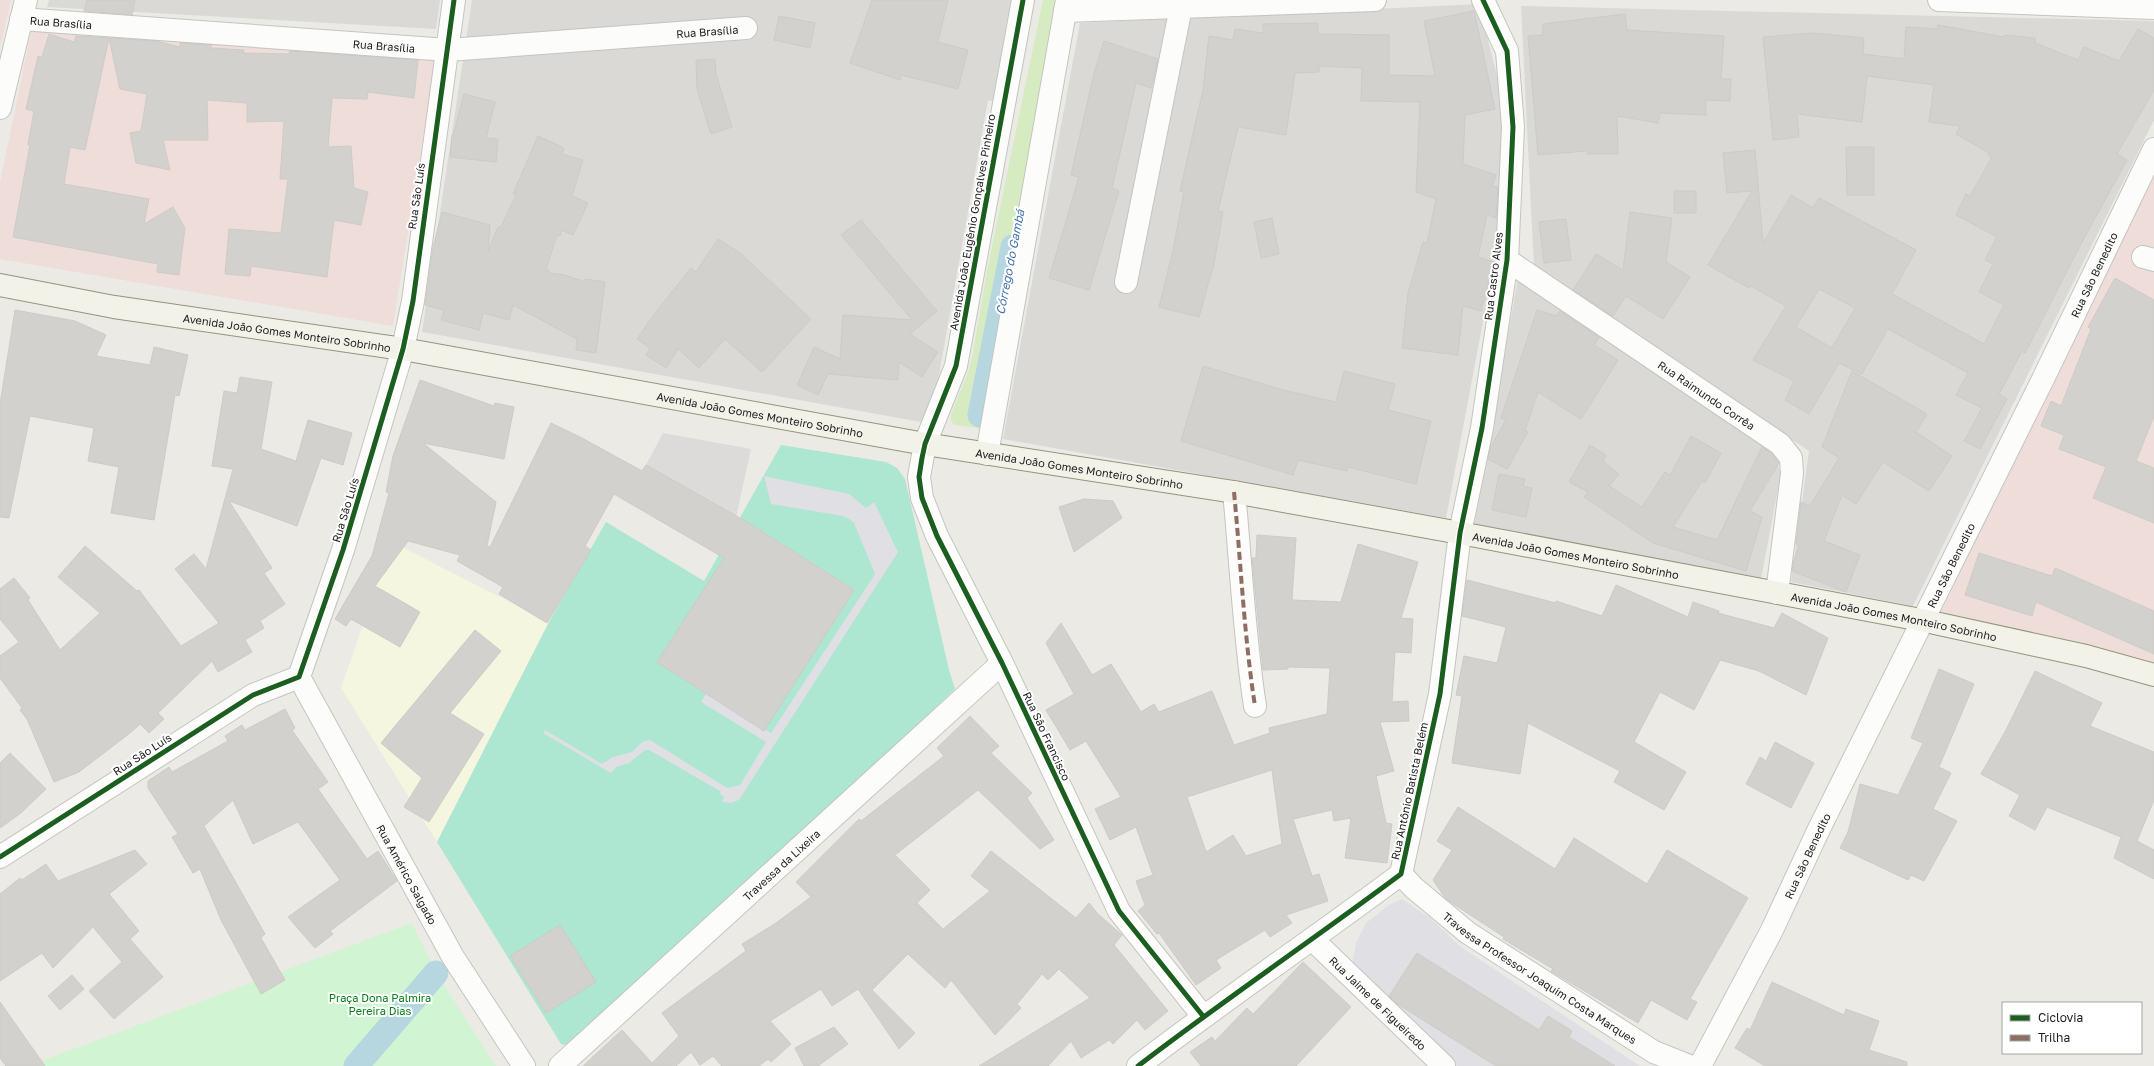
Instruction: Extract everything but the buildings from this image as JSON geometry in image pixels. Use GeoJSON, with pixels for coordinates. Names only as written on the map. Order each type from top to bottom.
{"type":"FeatureCollection","features":[{"type":"Feature","properties":{"kind":"main road","name":"Avenida João Gomes Monteiro Sobrinho"},"geometry":{"type":"LineString","coordinates":[[0,285],[114,307],[403,349],[925,444],[1234,492],[1921,620],[2086,656],[2154,675]]}},
{"type":"Feature","properties":{"kind":"street","name":"Rua São Luís"},"geometry":{"type":"LineString","coordinates":[[0,857],[253,695],[299,677],[343,550],[403,349],[413,301],[454,0]]}},
{"type":"Feature","properties":{"kind":"street","name":"Avenida João Eugênio Gonçalves Pinheiro"},"geometry":{"type":"LineString","coordinates":[[925,444],[956,366],[1024,0]]}},
{"type":"Feature","properties":{"kind":"street"},"geometry":{"type":"LineString","coordinates":[[987,454],[1066,5],[1181,7],[1375,0]]}},
{"type":"Feature","properties":{"kind":"street","name":"Rua Castro Alves"},"geometry":{"type":"LineString","coordinates":[[1460,533],[1482,428],[1507,260],[1513,126],[1507,52],[1483,0]]}},
{"type":"Feature","properties":{"kind":"street"},"geometry":{"type":"LineString","coordinates":[[1939,0],[2154,8]]}},
{"type":"Feature","properties":{"kind":"street"},"geometry":{"type":"LineString","coordinates":[[1126,282],[1181,7]]}},
{"type":"Feature","properties":{"kind":"street","name":"Rua Brasília"},"geometry":{"type":"LineString","coordinates":[[24,9],[448,50],[746,28]]}},
{"type":"Feature","properties":{"kind":"street"},"geometry":{"type":"LineString","coordinates":[[0,108],[24,9]]}},
{"type":"Feature","properties":{"kind":"street","name":"Rua São Benedito"},"geometry":{"type":"LineString","coordinates":[[1700,1066],[1772,930],[1921,620],[2044,377],[2154,149]]}},
{"type":"Feature","properties":{"kind":"street","name":"Rua Raimundo Corrêa"},"geometry":{"type":"LineString","coordinates":[[1507,260],[1780,444],[1791,458],[1792,474],[1777,593]]}},
{"type":"Feature","properties":{"kind":"street","name":"Rua São Francisco"},"geometry":{"type":"LineString","coordinates":[[925,444],[919,477],[922,498],[937,536],[1002,663],[1118,911],[1203,1016]]}},
{"type":"Feature","properties":{"kind":"street"},"geometry":{"type":"LineString","coordinates":[[1234,492],[1242,575],[1247,654],[1255,706]]}},
{"type":"Feature","properties":{"kind":"street","name":"Rua Antônio Batista Belém"},"geometry":{"type":"LineString","coordinates":[[1138,1066],[1203,1016],[1312,940],[1401,874],[1440,694],[1460,533]]}},
{"type":"Feature","properties":{"kind":"street","name":"Travessa da Lixeira"},"geometry":{"type":"LineString","coordinates":[[560,1066],[1002,663]]}},
{"type":"Feature","properties":{"kind":"street","name":"Rua Américo Salgado"},"geometry":{"type":"LineString","coordinates":[[299,677],[453,957],[524,1066]]}},
{"type":"Feature","properties":{"kind":"street","name":"Travessa Professor Joaquim Costa Marques"},"geometry":{"type":"LineString","coordinates":[[1401,874],[1414,888],[1468,933],[1654,1052],[1689,1066]]}},
{"type":"Feature","properties":{"kind":"street","name":"Rua Jaime de Figueiredo"},"geometry":{"type":"LineString","coordinates":[[1312,940],[1444,1066]]}},
{"type":"Feature","properties":{"kind":"shaded area"},"geometry":{"type":"Polygon","coordinates":[[[0,0],[11,0],[0,48],[0,0]]]}},
{"type":"Feature","properties":{"kind":"shaded area"},"geometry":{"type":"Polygon","coordinates":[[[49,0],[440,0],[436,29],[47,7],[49,0]]]}},
{"type":"Feature","properties":{"kind":"shaded area"},"geometry":{"type":"Polygon","coordinates":[[[472,0],[1019,0],[999,103],[988,100],[937,386],[921,422],[422,332],[472,0]]]}},
{"type":"Feature","properties":{"kind":"shaded area"},"geometry":{"type":"Polygon","coordinates":[[[1479,4],[1503,100],[1497,247],[1446,518],[1003,439],[1080,23],[1479,4]]]}},
{"type":"Feature","properties":{"kind":"shaded area"},"geometry":{"type":"Polygon","coordinates":[[[1521,6],[2154,21],[2154,120],[1913,606],[1791,582],[1809,451],[1534,268],[1521,6]]]}},
{"type":"Feature","properties":{"kind":"shaded area"},"geometry":{"type":"Polygon","coordinates":[[[32,27],[436,56],[393,326],[0,259],[0,183],[32,27]]]}},
{"type":"Feature","properties":{"kind":"shaded area"},"geometry":{"type":"Polygon","coordinates":[[[2154,170],[2154,670],[1941,612],[2154,170]]]}},
{"type":"Feature","properties":{"kind":"shaded area"},"geometry":{"type":"Polygon","coordinates":[[[1518,278],[1758,441],[1774,456],[1781,473],[1761,579],[1474,527],[1518,278]]]}},
{"type":"Feature","properties":{"kind":"shaded area"},"geometry":{"type":"Polygon","coordinates":[[[663,433],[751,449],[736,517],[646,465],[663,433]]]}},
{"type":"Feature","properties":{"kind":"shaded area"},"geometry":{"type":"Polygon","coordinates":[[[764,476],[849,494],[866,508],[874,502],[898,552],[739,800],[731,803],[722,802],[724,797],[720,794],[720,791],[649,750],[645,750],[629,763],[616,767],[611,773],[543,733],[545,730],[602,764],[613,757],[632,752],[642,742],[650,740],[727,788],[740,785],[766,742],[701,702],[706,694],[771,733],[875,574],[854,523],[843,516],[771,504],[764,476]]]}},
{"type":"Feature","properties":{"kind":"shaded area"},"geometry":{"type":"Polygon","coordinates":[[[392,542],[549,622],[437,842],[341,688],[392,542]]]}},
{"type":"Feature","properties":{"kind":"shaded area"},"geometry":{"type":"Polygon","coordinates":[[[1402,899],[1430,918],[1461,947],[1640,1066],[1457,1066],[1356,970],[1353,960],[1356,943],[1366,923],[1389,905],[1402,899]]]}},
{"type":"Feature","properties":{"kind":"green space"},"geometry":{"type":"Polygon","coordinates":[[[1043,0],[1065,0],[985,429],[954,425],[951,420],[951,414],[968,373],[972,358],[988,266],[1043,0]]]}},
{"type":"Feature","properties":{"kind":"green space"},"geometry":{"type":"Polygon","coordinates":[[[781,445],[886,462],[897,468],[905,479],[949,670],[955,689],[578,1047],[561,1044],[437,842],[549,622],[606,522],[704,581],[781,445]]]}},
{"type":"Feature","properties":{"kind":"green space","name":"Praça Dona Palmira Pereira Dias"},"geometry":{"type":"Polygon","coordinates":[[[412,923],[436,973],[496,1066],[28,1066],[412,923]]]}},
{"type":"Feature","properties":{"kind":"waterway","name":"Córrego do Gambá"},"geometry":{"type":"LineString","coordinates":[[980,415],[1013,247]]}},
{"type":"Feature","properties":{"kind":"waterway","name":"Córrego do Gambá"},"geometry":{"type":"LineString","coordinates":[[356,1066],[436,973]]}},
{"type":"Feature","properties":{"kind":"marked path"},"geometry":{"type":"LineString","coordinates":[[1234,492],[1245,627],[1255,706]]}},
{"type":"Feature","properties":{"kind":"cycle path"},"geometry":{"type":"LineString","coordinates":[[0,857],[253,695],[299,677],[343,550],[403,349],[413,301],[454,0]]}},
{"type":"Feature","properties":{"kind":"cycle path"},"geometry":{"type":"LineString","coordinates":[[1023,0],[956,366],[925,444],[922,458],[919,477],[922,498],[937,536],[1002,663],[1119,911],[1203,1016]]}},
{"type":"Feature","properties":{"kind":"cycle path"},"geometry":{"type":"LineString","coordinates":[[1138,1066],[1203,1017],[1401,874],[1440,694],[1460,533],[1482,428],[1507,260],[1513,127],[1507,51],[1483,0]]}}]}
